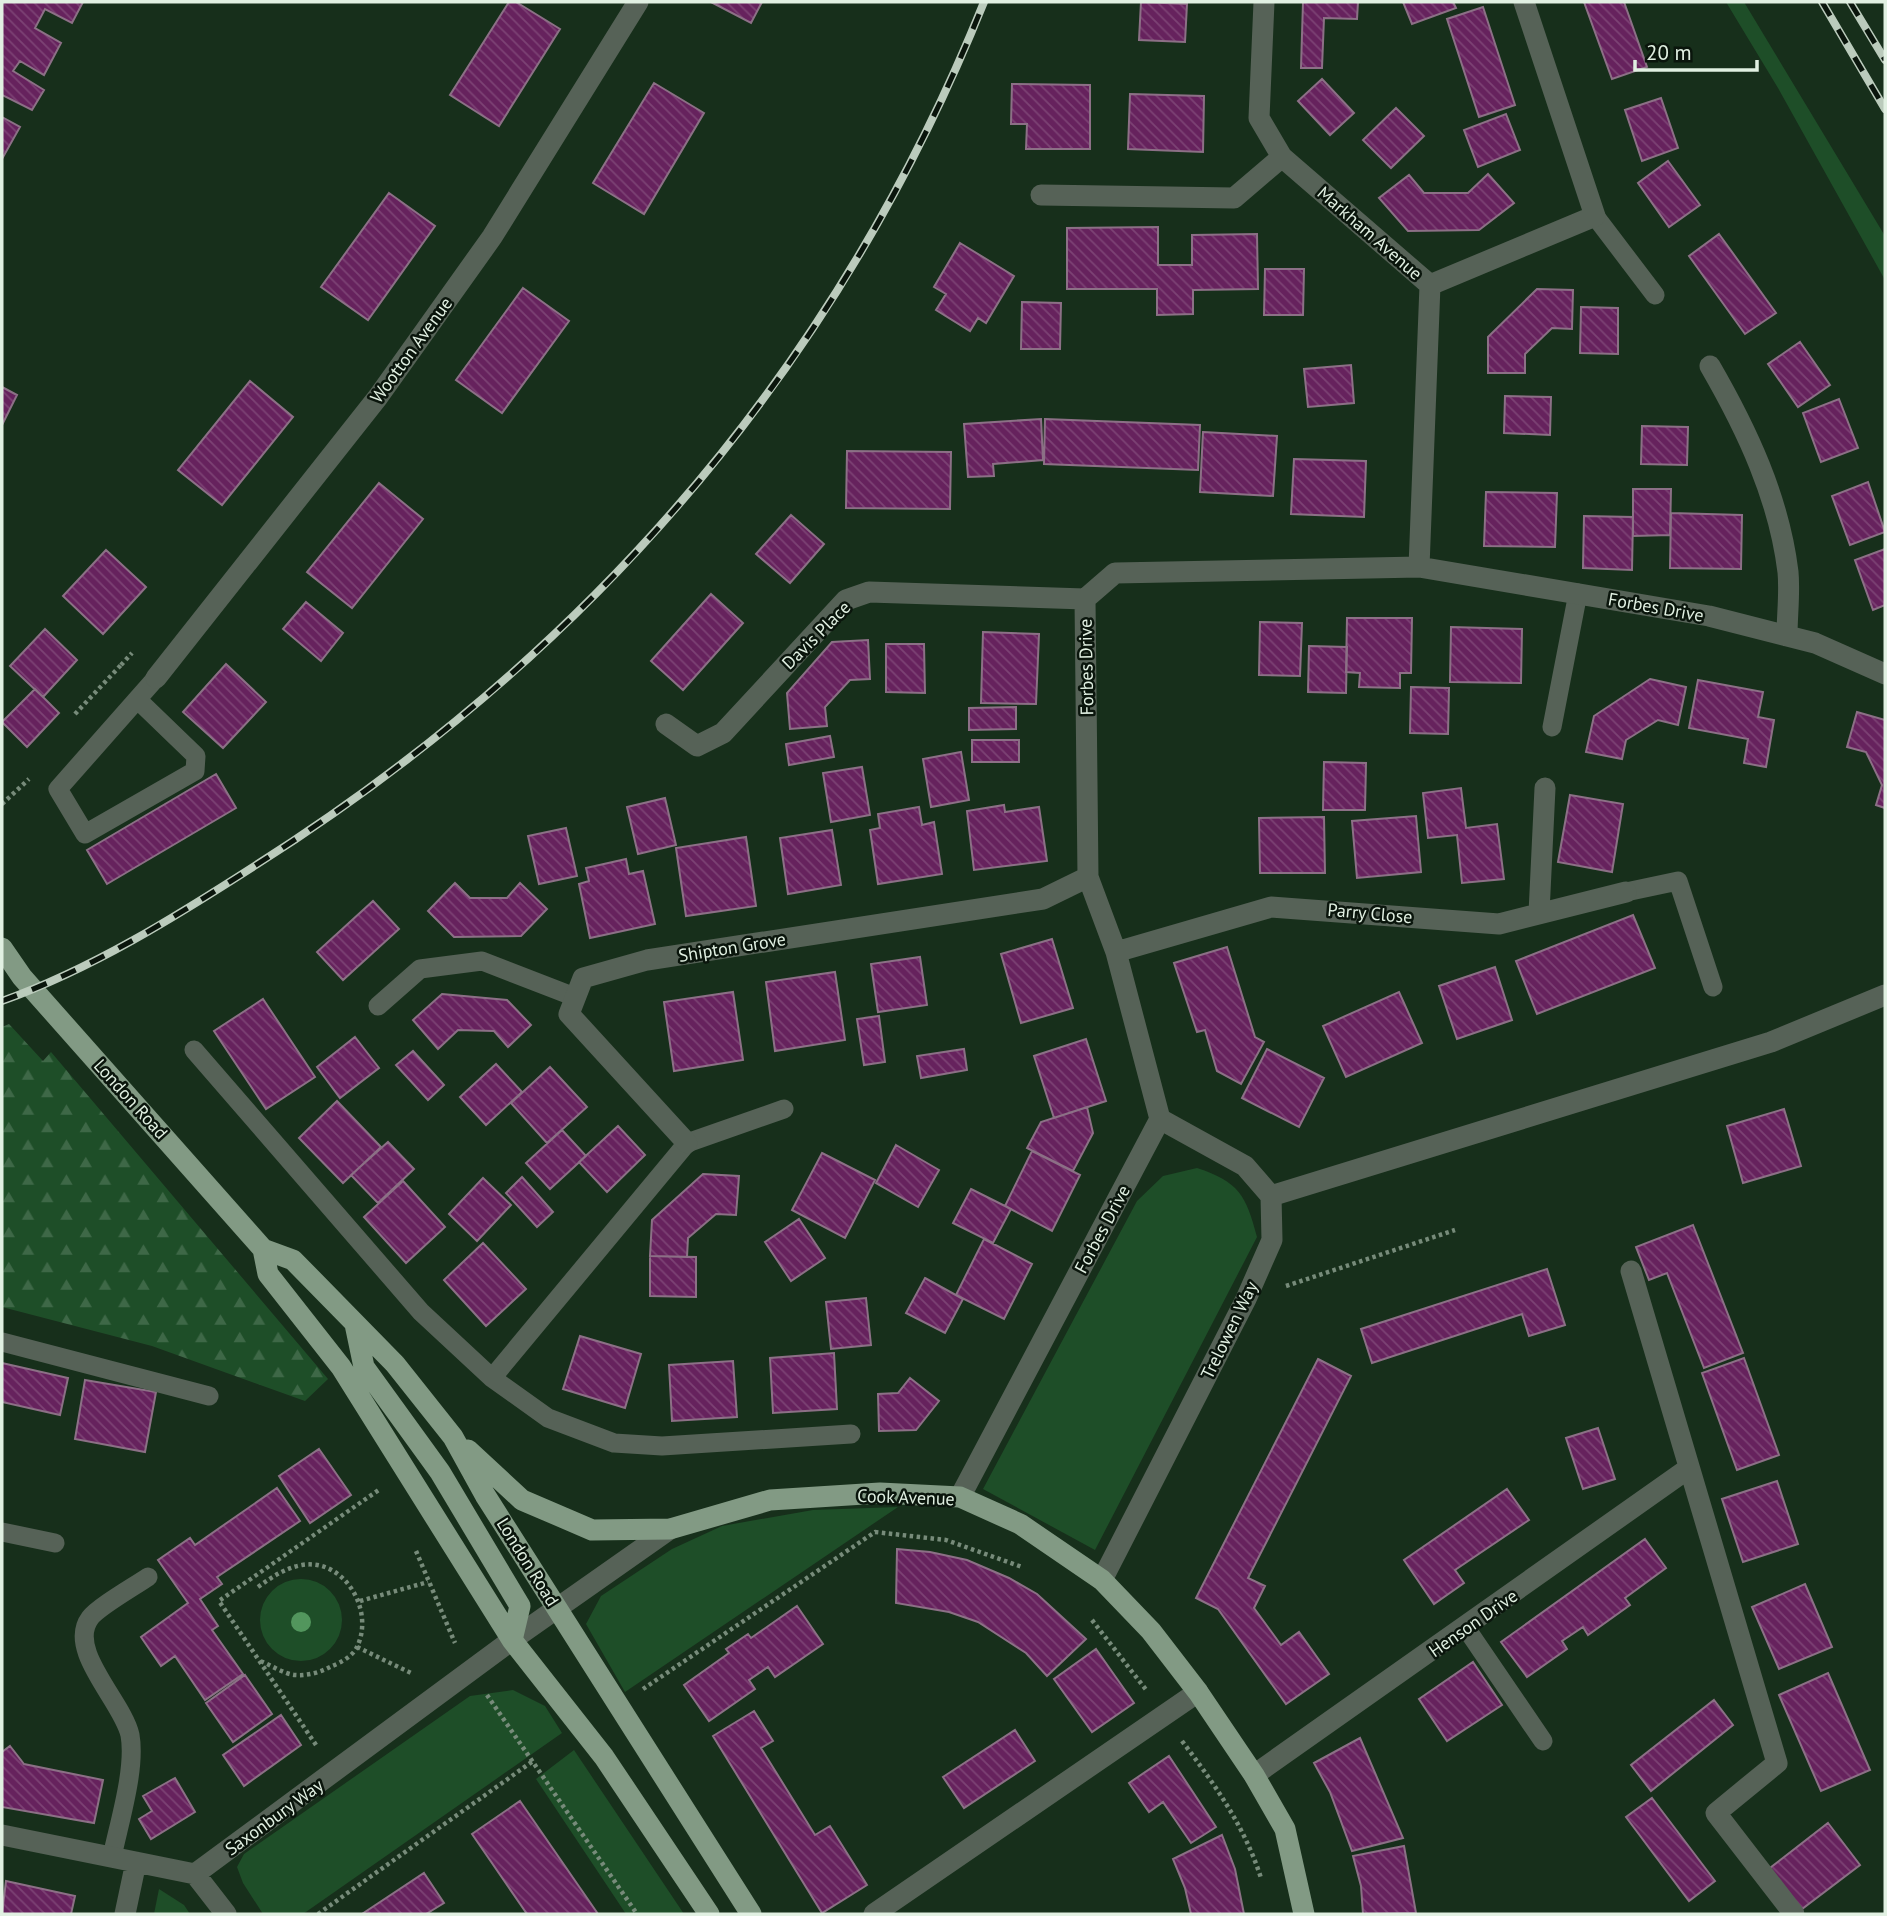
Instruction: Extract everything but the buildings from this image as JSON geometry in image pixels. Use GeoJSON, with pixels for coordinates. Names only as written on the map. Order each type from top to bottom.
{"type":"FeatureCollection","features":[{"type":"Feature","properties":{"kind":"main road","name":"London Road"},"geometry":{"type":"LineString","coordinates":[[2,948],[22,977],[263,1249],[293,1261],[395,1364],[453,1437],[558,1610],[751,1914]]}},
{"type":"Feature","properties":{"kind":"main road","name":"London Road"},"geometry":{"type":"LineString","coordinates":[[263,1249],[268,1274],[341,1367],[512,1640],[604,1757],[709,1914]]}},
{"type":"Feature","properties":{"kind":"main road"},"geometry":{"type":"LineString","coordinates":[[354,1323],[364,1367],[440,1472],[520,1606],[512,1640]]}},
{"type":"Feature","properties":{"kind":"main road","name":"Cook Avenue"},"geometry":{"type":"LineString","coordinates":[[453,1437],[522,1500],[592,1530],[670,1529],[769,1500],[880,1493],[960,1497],[1020,1524],[1102,1580],[1152,1631],[1198,1692],[1254,1775],[1285,1829],[1304,1914]]}},
{"type":"Feature","properties":{"kind":"street","name":"Wootton Avenue"},"geometry":{"type":"LineString","coordinates":[[156,678],[378,397],[492,237],[638,2]]}},
{"type":"Feature","properties":{"kind":"street","name":"Markham Avenue"},"geometry":{"type":"LineString","coordinates":[[1264,2],[1259,118],[1282,157],[1430,285],[1419,567]]}},
{"type":"Feature","properties":{"kind":"street"},"geometry":{"type":"LineString","coordinates":[[1430,285],[1595,216],[1524,2]]}},
{"type":"Feature","properties":{"kind":"street"},"geometry":{"type":"LineString","coordinates":[[1041,195],[1234,198],[1282,157]]}},
{"type":"Feature","properties":{"kind":"street"},"geometry":{"type":"LineString","coordinates":[[1710,366],[1745,426],[1775,512],[1788,573],[1787,636]]}},
{"type":"Feature","properties":{"kind":"street","name":"Forbes Drive"},"geometry":{"type":"LineString","coordinates":[[960,1497],[1160,1119],[1115,952],[1088,877],[1085,599],[1115,573],[1419,567],[1709,615],[1815,643],[1885,674]]}},
{"type":"Feature","properties":{"kind":"street","name":"Davis Place"},"geometry":{"type":"LineString","coordinates":[[666,724],[697,746],[723,733],[846,600],[869,592],[1085,599]]}},
{"type":"Feature","properties":{"kind":"street"},"geometry":{"type":"LineString","coordinates":[[1539,913],[1545,788]]}},
{"type":"Feature","properties":{"kind":"street","name":"Shipton Grove"},"geometry":{"type":"LineString","coordinates":[[576,997],[583,978],[647,960],[1043,899],[1088,877]]}},
{"type":"Feature","properties":{"kind":"street","name":"Parry Close"},"geometry":{"type":"LineString","coordinates":[[1115,952],[1270,907],[1499,924],[1626,892]]}},
{"type":"Feature","properties":{"kind":"street"},"geometry":{"type":"LineString","coordinates":[[1160,1119],[1245,1166],[1271,1196],[1771,1042],[1885,995]]}},
{"type":"Feature","properties":{"kind":"street"},"geometry":{"type":"LineString","coordinates":[[576,997],[569,1014],[687,1143]]}},
{"type":"Feature","properties":{"kind":"street","name":"Trelowen Way"},"geometry":{"type":"LineString","coordinates":[[1102,1580],[1246,1299],[1272,1240],[1271,1196]]}},
{"type":"Feature","properties":{"kind":"street"},"geometry":{"type":"LineString","coordinates":[[1632,1271],[1777,1763],[1716,1813],[1794,1914]]}},
{"type":"Feature","properties":{"kind":"street","name":"Henson Drive"},"geometry":{"type":"LineString","coordinates":[[1254,1775],[1466,1628],[1689,1468]]}},
{"type":"Feature","properties":{"kind":"street","name":"Cook Avenue"},"geometry":{"type":"LineString","coordinates":[[512,1640],[670,1529]]}},
{"type":"Feature","properties":{"kind":"street","name":"Saxonbury Way"},"geometry":{"type":"LineString","coordinates":[[195,1874],[512,1640]]}},
{"type":"Feature","properties":{"kind":"street"},"geometry":{"type":"LineString","coordinates":[[874,1914],[1198,1692]]}},
{"type":"Feature","properties":{"kind":"street"},"geometry":{"type":"LineString","coordinates":[[2,1835],[195,1874],[226,1914]]}},
{"type":"Feature","properties":{"kind":"street"},"geometry":{"type":"LineString","coordinates":[[125,1914],[136,1862]]}},
{"type":"Feature","properties":{"kind":"lane"},"geometry":{"type":"LineString","coordinates":[[1595,216],[1656,295]]}},
{"type":"Feature","properties":{"kind":"lane"},"geometry":{"type":"LineString","coordinates":[[1552,727],[1578,593]]}},
{"type":"Feature","properties":{"kind":"lane"},"geometry":{"type":"LineString","coordinates":[[139,701],[196,756],[195,771],[85,834],[58,789],[139,701],[156,678]]}},
{"type":"Feature","properties":{"kind":"lane"},"geometry":{"type":"LineString","coordinates":[[1626,892],[1678,881],[1713,986]]}},
{"type":"Feature","properties":{"kind":"lane"},"geometry":{"type":"LineString","coordinates":[[378,1006],[420,969],[482,961],[576,997]]}},
{"type":"Feature","properties":{"kind":"lane"},"geometry":{"type":"LineString","coordinates":[[194,1050],[421,1312],[492,1378],[548,1418],[614,1443],[662,1446],[850,1434]]}},
{"type":"Feature","properties":{"kind":"lane"},"geometry":{"type":"LineString","coordinates":[[492,1378],[687,1143],[784,1109]]}},
{"type":"Feature","properties":{"kind":"lane"},"geometry":{"type":"LineString","coordinates":[[2,1342],[209,1396]]}},
{"type":"Feature","properties":{"kind":"lane"},"geometry":{"type":"LineString","coordinates":[[2,1532],[55,1543]]}},
{"type":"Feature","properties":{"kind":"lane"},"geometry":{"type":"LineString","coordinates":[[112,1857],[131,1756],[130,1735],[122,1712],[90,1664],[85,1650],[85,1633],[90,1618],[148,1577]]}},
{"type":"Feature","properties":{"kind":"lane"},"geometry":{"type":"LineString","coordinates":[[1466,1628],[1543,1741]]}},
{"type":"Feature","properties":{"kind":"path"},"geometry":{"type":"LineString","coordinates":[[1246,1299],[1455,1230]]}},
{"type":"Feature","properties":{"kind":"path"},"geometry":{"type":"LineString","coordinates":[[318,1749],[219,1601],[389,1483]]}},
{"type":"Feature","properties":{"kind":"path"},"geometry":{"type":"LineString","coordinates":[[636,1694],[875,1532],[946,1540],[980,1549],[1030,1571]]}},
{"type":"Feature","properties":{"kind":"path"},"geometry":{"type":"LineString","coordinates":[[258,1587],[279,1572],[303,1565],[325,1566],[343,1578],[360,1601],[357,1647],[342,1662],[319,1672],[295,1675],[260,1660]]}},
{"type":"Feature","properties":{"kind":"path"},"geometry":{"type":"LineString","coordinates":[[360,1601],[428,1582]]}},
{"type":"Feature","properties":{"kind":"path"},"geometry":{"type":"LineString","coordinates":[[1085,1611],[1231,1807],[1250,1845],[1265,1891]]}},
{"type":"Feature","properties":{"kind":"path"},"geometry":{"type":"LineString","coordinates":[[450,1653],[456,1644]]}},
{"type":"Feature","properties":{"kind":"path"},"geometry":{"type":"LineString","coordinates":[[357,1647],[422,1678]]}},
{"type":"Feature","properties":{"kind":"path"},"geometry":{"type":"LineString","coordinates":[[638,1676],[652,1699]]}},
{"type":"Feature","properties":{"kind":"path"},"geometry":{"type":"LineString","coordinates":[[486,1693],[637,1914]]}},
{"type":"Feature","properties":{"kind":"path"},"geometry":{"type":"LineString","coordinates":[[318,1914],[533,1761]]}},
{"type":"Feature","properties":{"kind":"green space"},"geometry":{"type":"Polygon","coordinates":[[[1726,2],[1744,2],[1885,236],[1885,280],[1778,88],[1726,2]]]}},
{"type":"Feature","properties":{"kind":"green space"},"geometry":{"type":"Polygon","coordinates":[[[9,1024],[43,1061],[51,1052],[328,1379],[305,1401],[152,1346],[2,1307],[2,1027],[9,1024]]]}},
{"type":"Feature","properties":{"kind":"green space"},"geometry":{"type":"Polygon","coordinates":[[[1197,1168],[1223,1179],[1239,1192],[1249,1210],[1257,1237],[1095,1550],[983,1489],[1137,1201],[1163,1176],[1197,1168]]]}},
{"type":"Feature","properties":{"kind":"green space"},"geometry":{"type":"Polygon","coordinates":[[[898,1507],[625,1692],[586,1624],[601,1596],[672,1549],[722,1526],[813,1510],[898,1507]]]}},
{"type":"Feature","properties":{"kind":"green space"},"geometry":{"type":"Polygon","coordinates":[[[301,1579],[317,1582],[330,1591],[339,1604],[342,1620],[339,1636],[330,1649],[317,1658],[301,1661],[285,1658],[272,1649],[263,1636],[260,1620],[263,1604],[272,1591],[285,1582],[301,1579]]]}},
{"type":"Feature","properties":{"kind":"green space"},"geometry":{"type":"Polygon","coordinates":[[[513,1690],[545,1706],[562,1733],[303,1914],[263,1914],[243,1883],[237,1867],[244,1854],[470,1696],[513,1690]]]}},
{"type":"Feature","properties":{"kind":"green space"},"geometry":{"type":"Polygon","coordinates":[[[574,1750],[684,1914],[626,1914],[536,1779],[574,1750]]]}},
{"type":"Feature","properties":{"kind":"green space"},"geometry":{"type":"Polygon","coordinates":[[[159,1889],[184,1905],[190,1914],[154,1914],[159,1889]]]}},
{"type":"Feature","properties":{"kind":"railway"},"geometry":{"type":"LineString","coordinates":[[2,1001],[101,958],[256,865],[377,782],[490,692],[594,596],[690,492],[777,381],[855,262],[924,136],[984,2]]}},
{"type":"Feature","properties":{"kind":"railway"},"geometry":{"type":"LineString","coordinates":[[1822,2],[1885,109]]}},
{"type":"Feature","properties":{"kind":"railway"},"geometry":{"type":"LineString","coordinates":[[1850,2],[1885,60]]}}]}
